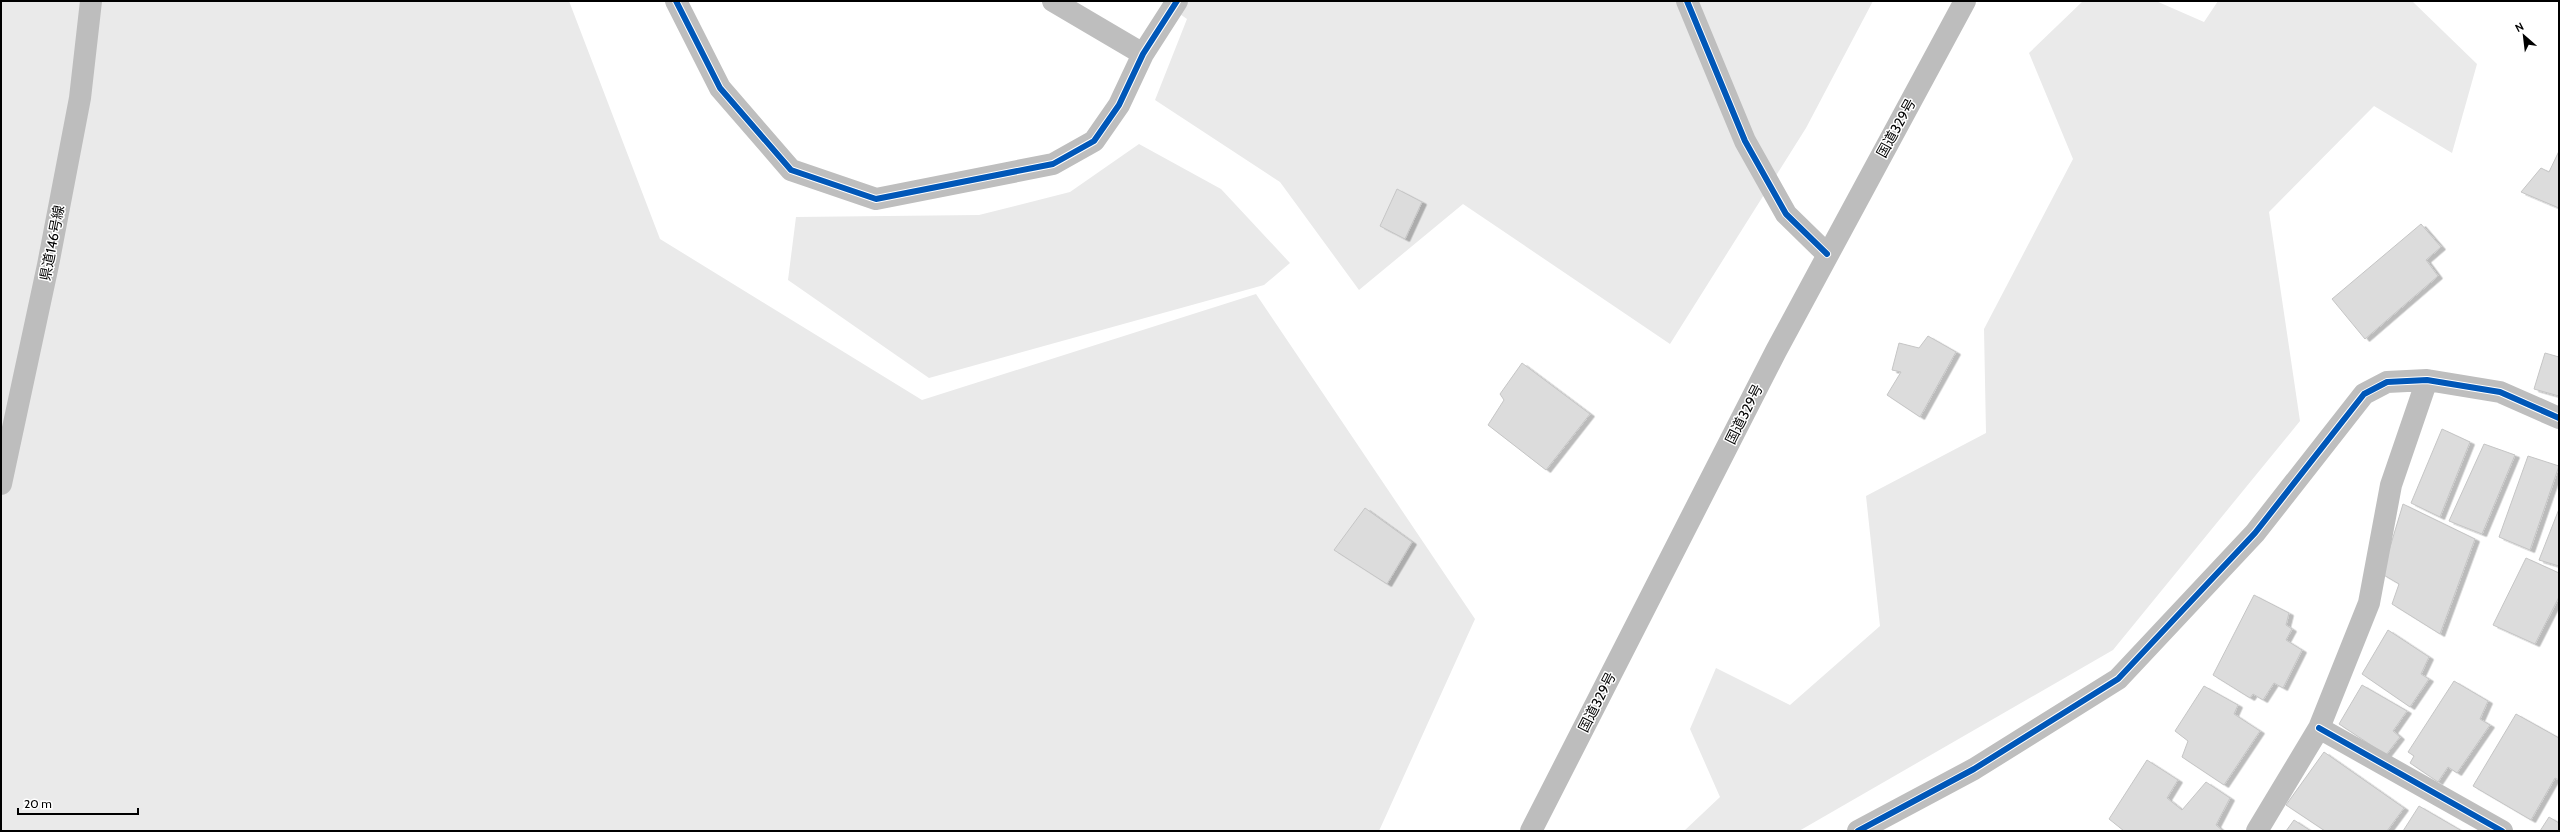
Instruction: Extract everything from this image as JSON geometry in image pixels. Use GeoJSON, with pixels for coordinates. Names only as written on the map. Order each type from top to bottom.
{"type":"FeatureCollection","features":[{"type":"Feature","properties":{"kind":"main road","name":"県道146号線"},"geometry":{"type":"LineString","coordinates":[[1,484],[48,265],[79,106],[91,1]]}},
{"type":"Feature","properties":{"kind":"main road","name":"国道329号"},"geometry":{"type":"LineString","coordinates":[[1531,831],[1827,254],[1965,1]]}},
{"type":"Feature","properties":{"kind":"street"},"geometry":{"type":"LineString","coordinates":[[676,1],[720,88],[790,170],[876,199],[1053,164],[1094,140],[1119,104],[1143,54],[1177,1]]}},
{"type":"Feature","properties":{"kind":"street"},"geometry":{"type":"LineString","coordinates":[[1053,1],[1143,54]]}},
{"type":"Feature","properties":{"kind":"street"},"geometry":{"type":"LineString","coordinates":[[1687,1],[1745,141],[1786,214],[1827,254]]}},
{"type":"Feature","properties":{"kind":"street"},"geometry":{"type":"LineString","coordinates":[[2258,831],[2319,728],[2369,603],[2391,485],[2427,380]]}},
{"type":"Feature","properties":{"kind":"street"},"geometry":{"type":"LineString","coordinates":[[1858,831],[1974,769],[2118,678],[2255,533],[2364,394],[2387,382],[2427,380],[2500,392],[2559,418]]}},
{"type":"Feature","properties":{"kind":"street"},"geometry":{"type":"LineString","coordinates":[[2319,728],[2502,831]]}},
{"type":"Feature","properties":{"kind":"shaded area"},"geometry":{"type":"Polygon","coordinates":[[[1,1],[569,1],[660,239],[922,400],[1256,294],[1475,619],[1379,831],[1,831],[1,1]]]}},
{"type":"Feature","properties":{"kind":"shaded area"},"geometry":{"type":"Polygon","coordinates":[[[1161,1],[1873,1],[1806,128],[1670,344],[1463,204],[1359,290],[1280,182],[1155,100],[1187,19],[1161,1]]]}},
{"type":"Feature","properties":{"kind":"shaded area"},"geometry":{"type":"Polygon","coordinates":[[[2083,1],[2156,1],[2204,22],[2218,1],[2412,1],[2477,64],[2452,153],[2374,106],[2269,212],[2300,421],[2113,650],[1799,831],[1684,831],[1720,797],[1690,729],[1716,668],[1790,705],[1880,626],[1866,496],[1986,433],[1984,329],[2073,159],[2029,53],[2083,1]]]}},
{"type":"Feature","properties":{"kind":"shaded area"},"geometry":{"type":"Polygon","coordinates":[[[1139,144],[1221,189],[1290,263],[1264,285],[929,378],[788,280],[796,217],[979,215],[1070,192],[1139,144]]]}},
{"type":"Feature","properties":{"kind":"building"},"geometry":{"type":"Polygon","coordinates":[[[2559,151],[2559,208],[2521,192],[2541,168],[2549,172],[2559,151]]]}},
{"type":"Feature","properties":{"kind":"building"},"geometry":{"type":"Polygon","coordinates":[[[1397,189],[1422,202],[1405,239],[1380,226],[1397,189]]]}},
{"type":"Feature","properties":{"kind":"building"},"geometry":{"type":"Polygon","coordinates":[[[2421,224],[2441,247],[2426,260],[2438,276],[2365,339],[2332,299],[2421,224]]]}},
{"type":"Feature","properties":{"kind":"building"},"geometry":{"type":"Polygon","coordinates":[[[1928,336],[1956,352],[1920,417],[1887,395],[1901,372],[1892,370],[1899,343],[1919,348],[1928,336]]]}},
{"type":"Feature","properties":{"kind":"building"},"geometry":{"type":"Polygon","coordinates":[[[2545,353],[2559,357],[2559,396],[2534,389],[2545,353]]]}},
{"type":"Feature","properties":{"kind":"building"},"geometry":{"type":"Polygon","coordinates":[[[1522,363],[1590,414],[1546,470],[1488,425],[1504,400],[1500,394],[1522,363]]]}},
{"type":"Feature","properties":{"kind":"building"},"geometry":{"type":"Polygon","coordinates":[[[2442,429],[2470,442],[2440,517],[2411,503],[2442,429]]]}},
{"type":"Feature","properties":{"kind":"building"},"geometry":{"type":"Polygon","coordinates":[[[2484,444],[2515,455],[2482,534],[2449,521],[2484,444]]]}},
{"type":"Feature","properties":{"kind":"building"},"geometry":{"type":"Polygon","coordinates":[[[2528,456],[2559,466],[2530,550],[2499,537],[2528,456]]]}},
{"type":"Feature","properties":{"kind":"building"},"geometry":{"type":"Polygon","coordinates":[[[2403,504],[2475,539],[2440,634],[2392,604],[2399,584],[2382,574],[2403,504]]]}},
{"type":"Feature","properties":{"kind":"building"},"geometry":{"type":"Polygon","coordinates":[[[1365,508],[1412,542],[1387,584],[1334,550],[1365,508]]]}},
{"type":"Feature","properties":{"kind":"building"},"geometry":{"type":"Polygon","coordinates":[[[2559,509],[2559,566],[2539,560],[2559,509]]]}},
{"type":"Feature","properties":{"kind":"building"},"geometry":{"type":"Polygon","coordinates":[[[2526,558],[2559,573],[2559,597],[2535,644],[2493,625],[2526,558]]]}},
{"type":"Feature","properties":{"kind":"building"},"geometry":{"type":"Polygon","coordinates":[[[2254,595],[2289,613],[2286,625],[2292,629],[2286,640],[2302,650],[2283,688],[2274,683],[2263,700],[2253,694],[2250,698],[2213,675],[2254,595]]]}},
{"type":"Feature","properties":{"kind":"building"},"geometry":{"type":"Polygon","coordinates":[[[2388,630],[2429,657],[2421,674],[2429,679],[2410,707],[2362,674],[2388,630]]]}},
{"type":"Feature","properties":{"kind":"building"},"geometry":{"type":"Polygon","coordinates":[[[2454,681],[2488,701],[2480,719],[2490,725],[2457,773],[2448,767],[2438,782],[2410,763],[2414,756],[2408,752],[2454,681]]]}},
{"type":"Feature","properties":{"kind":"building"},"geometry":{"type":"Polygon","coordinates":[[[2362,685],[2407,711],[2393,731],[2400,737],[2386,755],[2339,724],[2362,685]]]}},
{"type":"Feature","properties":{"kind":"building"},"geometry":{"type":"Polygon","coordinates":[[[2204,686],[2238,705],[2234,714],[2260,731],[2224,785],[2182,757],[2188,741],[2175,731],[2204,686]]]}},
{"type":"Feature","properties":{"kind":"building"},"geometry":{"type":"Polygon","coordinates":[[[2516,714],[2559,738],[2559,780],[2555,778],[2531,820],[2473,786],[2516,714]]]}},
{"type":"Feature","properties":{"kind":"building"},"geometry":{"type":"Polygon","coordinates":[[[2324,752],[2404,808],[2387,831],[2325,831],[2286,805],[2324,752]]]}},
{"type":"Feature","properties":{"kind":"building"},"geometry":{"type":"Polygon","coordinates":[[[2147,760],[2178,780],[2167,798],[2182,810],[2206,782],[2230,798],[2216,825],[2223,831],[2124,831],[2109,819],[2147,760]]]}},
{"type":"Feature","properties":{"kind":"building"},"geometry":{"type":"Polygon","coordinates":[[[2419,806],[2462,831],[2403,831],[2419,806]]]}},
{"type":"Feature","properties":{"kind":"building"},"geometry":{"type":"Polygon","coordinates":[[[2549,817],[2559,823],[2559,831],[2540,831],[2549,817]]]}},
{"type":"Feature","properties":{"kind":"building"},"geometry":{"type":"Polygon","coordinates":[[[2294,820],[2311,831],[2286,831],[2294,820]]]}},
{"type":"Feature","properties":{"kind":"cycle path"},"geometry":{"type":"LineString","coordinates":[[676,1],[720,88],[791,170],[876,199],[1053,164],[1094,141],[1119,105],[1143,54],[1177,1]]}},
{"type":"Feature","properties":{"kind":"cycle path"},"geometry":{"type":"LineString","coordinates":[[1687,1],[1745,141],[1786,214],[1827,254]]}},
{"type":"Feature","properties":{"kind":"cycle path"},"geometry":{"type":"LineString","coordinates":[[1858,831],[1974,769],[2118,679],[2255,533],[2364,394],[2387,382],[2427,380],[2500,392],[2559,418]]}},
{"type":"Feature","properties":{"kind":"cycle path"},"geometry":{"type":"LineString","coordinates":[[2319,728],[2502,831]]}}]}
